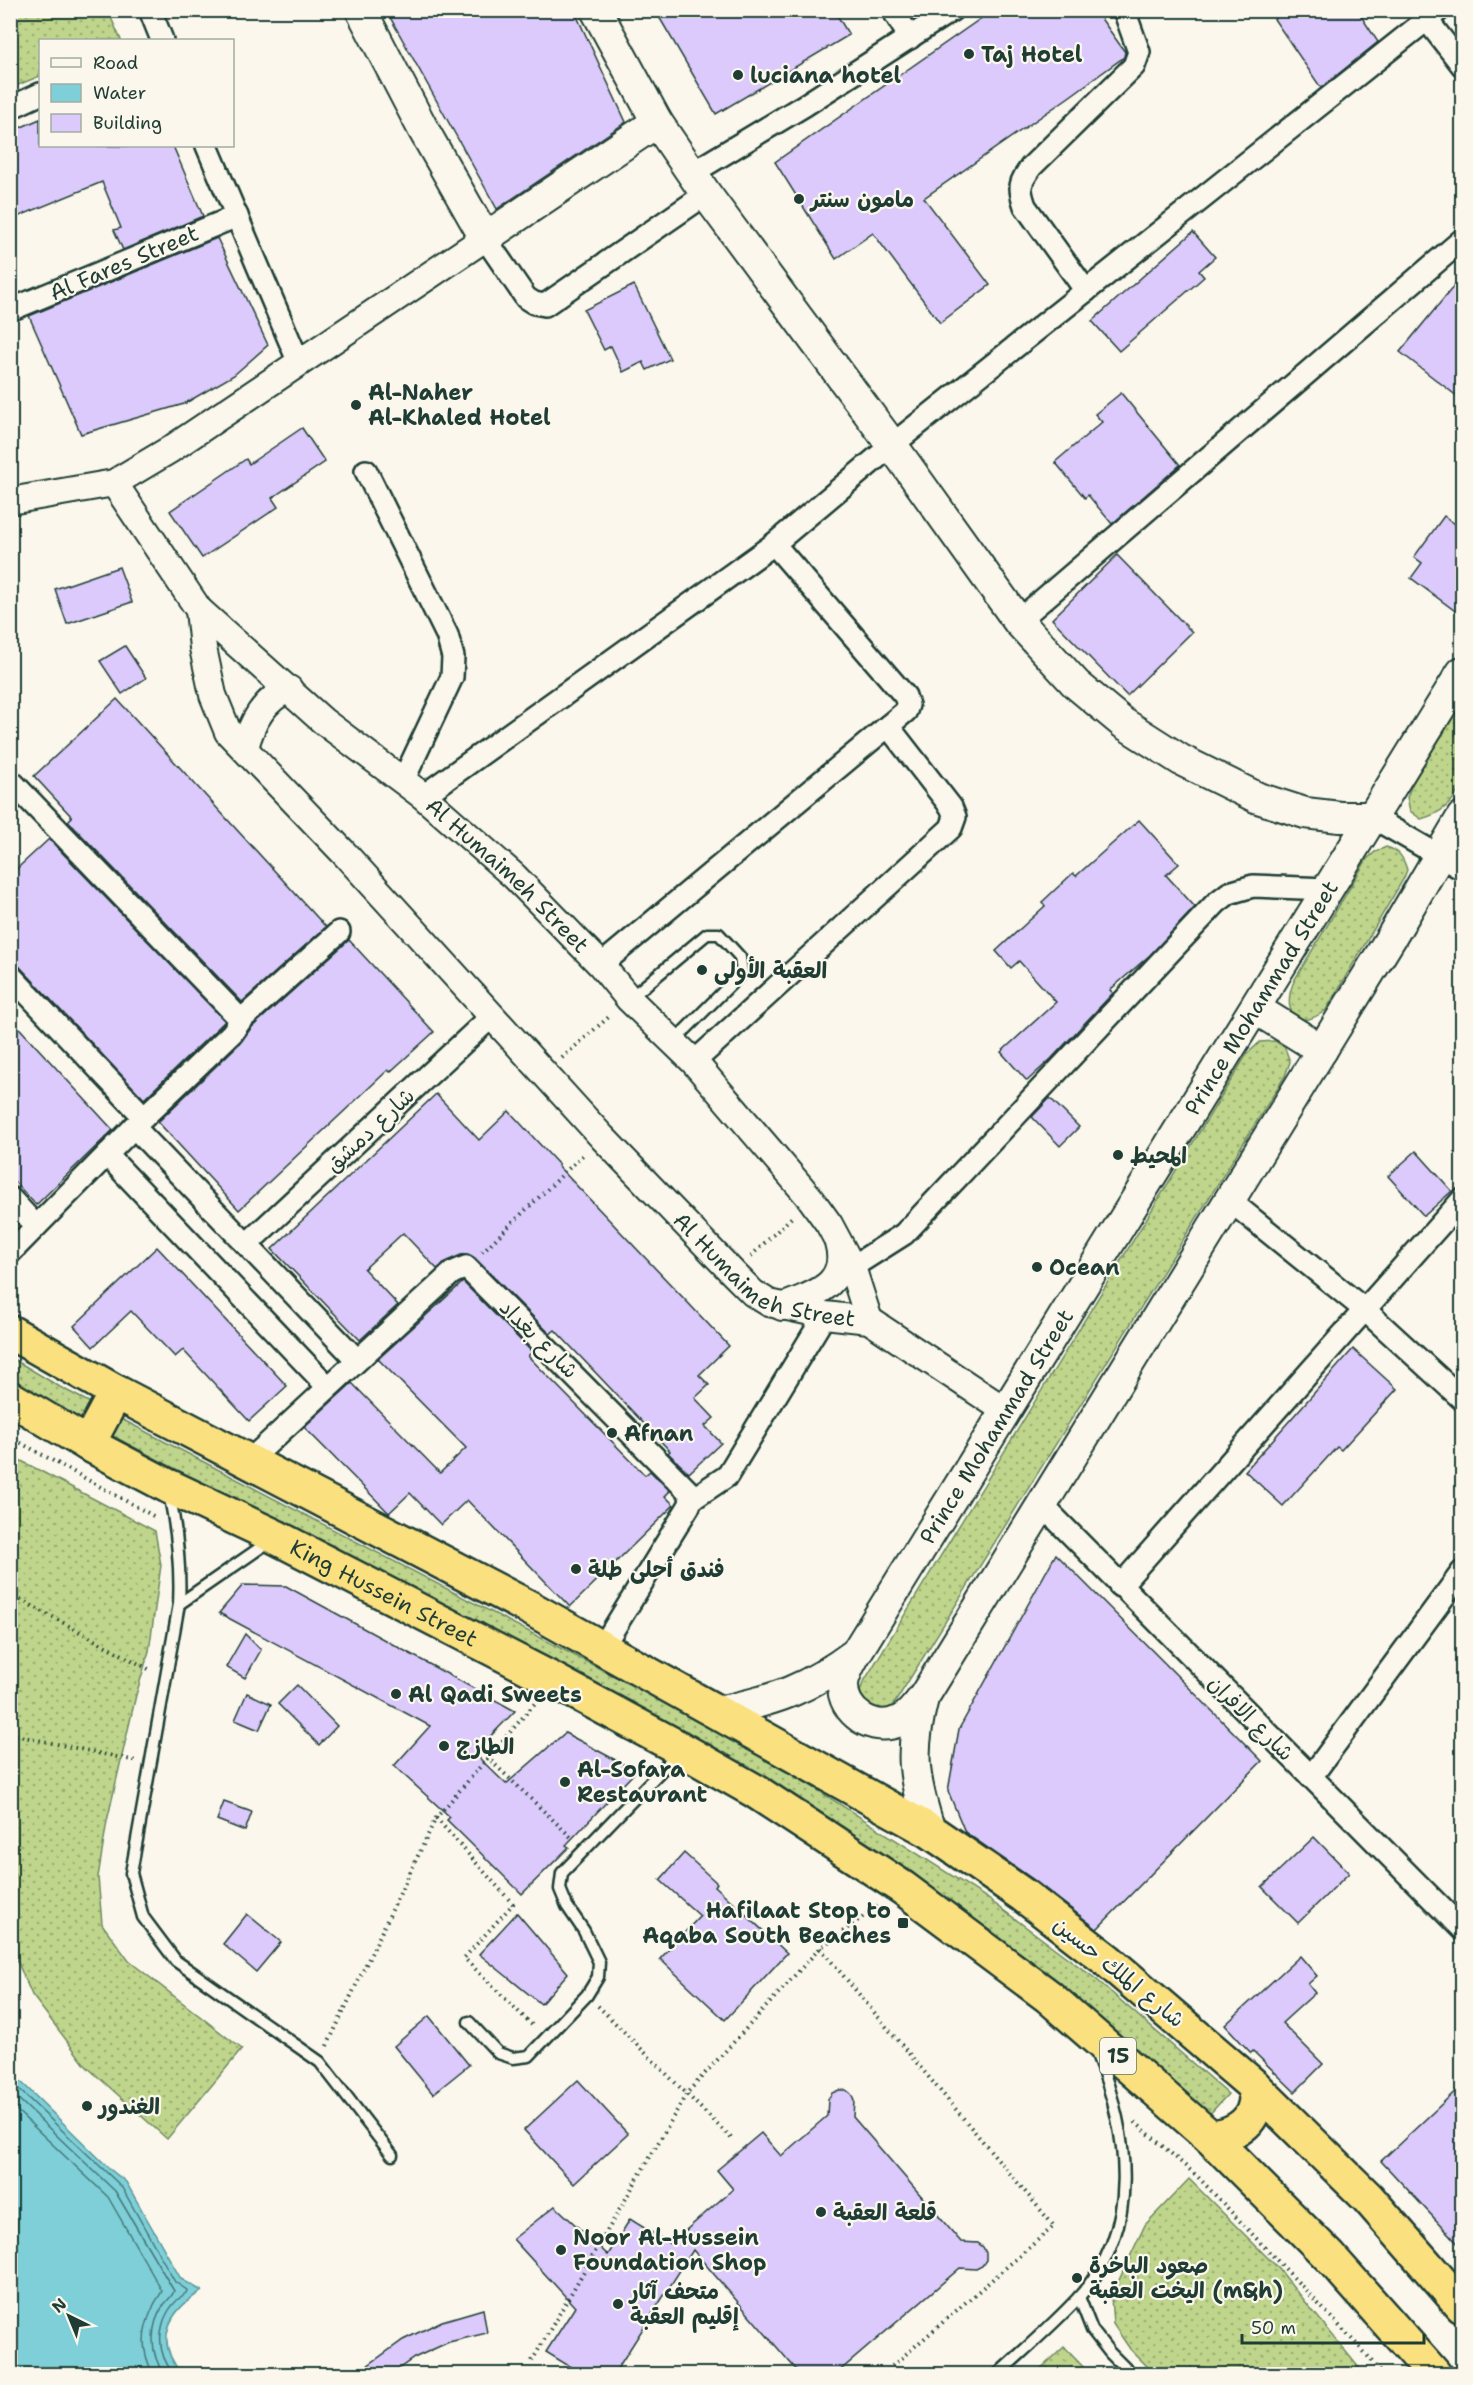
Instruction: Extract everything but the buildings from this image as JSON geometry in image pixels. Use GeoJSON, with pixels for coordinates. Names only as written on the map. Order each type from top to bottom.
{"type":"FeatureCollection","features":[{"type":"Feature","properties":{"kind":"highway"},"geometry":{"type":"LineString","coordinates":[[10,1332],[116,1392],[530,1608],[718,1712]]}},
{"type":"Feature","properties":{"kind":"highway"},"geometry":{"type":"LineString","coordinates":[[88,1444],[116,1392]]}},
{"type":"Feature","properties":{"kind":"highway","name":"King Hussein Street"},"geometry":{"type":"LineString","coordinates":[[10,1398],[88,1444],[168,1486],[276,1537],[681,1749],[755,1791],[903,1888]]}},
{"type":"Feature","properties":{"kind":"highway","name":"شارع الملك حسين"},"geometry":{"type":"LineString","coordinates":[[718,1712],[930,1831],[1023,1895],[1107,1960],[1254,2086],[1368,2198],[1462,2306]]}},
{"type":"Feature","properties":{"kind":"highway","name":"15"},"geometry":{"type":"LineString","coordinates":[[903,1888],[971,1937],[1087,2030],[1210,2137],[1330,2257],[1434,2374]]}},
{"type":"Feature","properties":{"kind":"highway"},"geometry":{"type":"LineString","coordinates":[[1210,2137],[1226,2136],[1237,2130],[1249,2118],[1256,2104],[1254,2086]]}},
{"type":"Feature","properties":{"kind":"main road"},"geometry":{"type":"LineString","coordinates":[[361,10],[423,129],[485,238],[657,122]]}},
{"type":"Feature","properties":{"kind":"main road"},"geometry":{"type":"LineString","coordinates":[[596,10],[657,122],[699,184],[892,445],[1018,621],[1076,684],[1123,723],[1181,760],[1258,798],[1305,813],[1340,817],[1372,817]]}},
{"type":"Feature","properties":{"kind":"main road","name":"Prince Mohammad Street"},"geometry":{"type":"LineString","coordinates":[[718,1712],[761,1703],[812,1683],[856,1653],[1256,1009],[1462,672]]}},
{"type":"Feature","properties":{"kind":"main road"},"geometry":{"type":"LineString","coordinates":[[856,1653],[843,1684],[846,1700],[854,1714],[868,1723],[884,1725],[900,1721],[923,1698],[1322,1050],[1451,862],[1462,817]]}},
{"type":"Feature","properties":{"kind":"main road"},"geometry":{"type":"LineString","coordinates":[[1256,1009],[1322,1050]]}},
{"type":"Feature","properties":{"kind":"main road"},"geometry":{"type":"LineString","coordinates":[[923,1698],[915,1731],[914,1759],[916,1788],[930,1831]]}},
{"type":"Feature","properties":{"kind":"street"},"geometry":{"type":"LineString","coordinates":[[150,10],[162,39]]}},
{"type":"Feature","properties":{"kind":"street"},"geometry":{"type":"LineString","coordinates":[[893,10],[910,38]]}},
{"type":"Feature","properties":{"kind":"street"},"geometry":{"type":"LineString","coordinates":[[10,501],[114,483],[171,449],[485,238],[526,298],[545,305],[699,184],[952,10]]}},
{"type":"Feature","properties":{"kind":"street"},"geometry":{"type":"LineString","coordinates":[[1086,291],[1025,206],[1019,190],[1031,167],[1134,66],[1139,52],[1124,10]]}},
{"type":"Feature","properties":{"kind":"street"},"geometry":{"type":"LineString","coordinates":[[423,796],[774,544],[892,445],[1428,14],[1462,65]]}},
{"type":"Feature","properties":{"kind":"street"},"geometry":{"type":"LineString","coordinates":[[10,108],[39,94]]}},
{"type":"Feature","properties":{"kind":"street"},"geometry":{"type":"LineString","coordinates":[[207,147],[299,363]]}},
{"type":"Feature","properties":{"kind":"street","name":"Al Fares Street"},"geometry":{"type":"LineString","coordinates":[[10,310],[237,216]]}},
{"type":"Feature","properties":{"kind":"street"},"geometry":{"type":"LineString","coordinates":[[1018,621],[1462,240]]}},
{"type":"Feature","properties":{"kind":"street"},"geometry":{"type":"LineString","coordinates":[[366,471],[447,635],[453,657],[452,677],[403,780]]}},
{"type":"Feature","properties":{"kind":"street"},"geometry":{"type":"LineString","coordinates":[[114,483],[199,610]]}},
{"type":"Feature","properties":{"kind":"street"},"geometry":{"type":"LineString","coordinates":[[601,965],[906,711],[908,705],[905,696],[774,544]]}},
{"type":"Feature","properties":{"kind":"street","name":"Al Humaimeh Street"},"geometry":{"type":"LineString","coordinates":[[199,610],[323,721],[423,796],[514,876],[601,965],[629,999],[694,1062],[811,1199],[837,1238],[852,1267],[869,1320],[782,1307],[769,1303],[753,1293],[602,1137],[228,732],[213,695],[203,648],[199,610]]}},
{"type":"Feature","properties":{"kind":"street"},"geometry":{"type":"LineString","coordinates":[[245,748],[247,736],[261,711],[268,702],[289,689]]}},
{"type":"Feature","properties":{"kind":"street"},"geometry":{"type":"LineString","coordinates":[[694,1062],[951,828],[955,817],[951,807],[888,726]]}},
{"type":"Feature","properties":{"kind":"street"},"geometry":{"type":"LineString","coordinates":[[10,784],[13,783],[241,1020]]}},
{"type":"Feature","properties":{"kind":"street"},"geometry":{"type":"LineString","coordinates":[[1372,817],[1451,862]]}},
{"type":"Feature","properties":{"kind":"street"},"geometry":{"type":"LineString","coordinates":[[852,1267],[904,1234],[1216,903],[1229,893],[1252,886],[1328,889]]}},
{"type":"Feature","properties":{"kind":"street"},"geometry":{"type":"LineString","coordinates":[[10,1253],[139,1122],[232,1033],[241,1020],[339,932]]}},
{"type":"Feature","properties":{"kind":"street"},"geometry":{"type":"LineString","coordinates":[[10,975],[247,1244],[357,1360]]}},
{"type":"Feature","properties":{"kind":"street","name":"شارع دمشق"},"geometry":{"type":"LineString","coordinates":[[247,1244],[492,1017]]}},
{"type":"Feature","properties":{"kind":"street"},"geometry":{"type":"LineString","coordinates":[[107,1155],[328,1387]]}},
{"type":"Feature","properties":{"kind":"street"},"geometry":{"type":"LineString","coordinates":[[10,1198],[36,1226]]}},
{"type":"Feature","properties":{"kind":"street"},"geometry":{"type":"LineString","coordinates":[[1229,1200],[1365,1310],[1462,1399]]}},
{"type":"Feature","properties":{"kind":"street"},"geometry":{"type":"LineString","coordinates":[[1120,1586],[1462,1200]]}},
{"type":"Feature","properties":{"kind":"street"},"geometry":{"type":"LineString","coordinates":[[782,1307],[827,1286],[836,1276],[841,1265],[837,1238]]}},
{"type":"Feature","properties":{"kind":"street"},"geometry":{"type":"LineString","coordinates":[[249,1461],[452,1273],[466,1267]]}},
{"type":"Feature","properties":{"kind":"street","name":"شارع بغداد"},"geometry":{"type":"LineString","coordinates":[[466,1267],[684,1486],[691,1500]]}},
{"type":"Feature","properties":{"kind":"street"},"geometry":{"type":"LineString","coordinates":[[602,1648],[691,1500],[727,1476],[825,1315]]}},
{"type":"Feature","properties":{"kind":"street"},"geometry":{"type":"LineString","coordinates":[[869,1320],[1005,1412]]}},
{"type":"Feature","properties":{"kind":"street","name":"شارع الافران"},"geometry":{"type":"LineString","coordinates":[[1042,1505],[1462,1929]]}},
{"type":"Feature","properties":{"kind":"street"},"geometry":{"type":"LineString","coordinates":[[1311,1777],[1462,1572]]}},
{"type":"Feature","properties":{"kind":"lane"},"geometry":{"type":"LineString","coordinates":[[629,999],[707,934],[719,934],[740,957],[742,973],[673,1042]]}},
{"type":"Feature","properties":{"kind":"lane"},"geometry":{"type":"LineString","coordinates":[[168,1486],[177,1530],[181,1571],[179,1604],[131,1873],[143,1917],[176,1961],[320,2062],[392,2155]]}},
{"type":"Feature","properties":{"kind":"lane"},"geometry":{"type":"LineString","coordinates":[[179,1604],[276,1537]]}},
{"type":"Feature","properties":{"kind":"lane"},"geometry":{"type":"LineString","coordinates":[[469,2022],[498,2053],[513,2058],[529,2056],[587,1995],[598,1977],[598,1962],[584,1931],[567,1906],[560,1889],[562,1873],[681,1749]]}},
{"type":"Feature","properties":{"kind":"lane"},"geometry":{"type":"LineString","coordinates":[[998,2374],[1079,2297],[1100,2267],[1118,2226],[1124,2198],[1122,2141],[1116,2106],[1087,2030]]}},
{"type":"Feature","properties":{"kind":"lane"},"geometry":{"type":"LineString","coordinates":[[1079,2297],[1092,2330],[1131,2374]]}},
{"type":"Feature","properties":{"kind":"path"},"geometry":{"type":"LineString","coordinates":[[544,1074],[629,999]]}},
{"type":"Feature","properties":{"kind":"path"},"geometry":{"type":"LineString","coordinates":[[466,1267],[602,1137]]}},
{"type":"Feature","properties":{"kind":"path"},"geometry":{"type":"LineString","coordinates":[[733,1273],[811,1199]]}},
{"type":"Feature","properties":{"kind":"path"},"geometry":{"type":"LineString","coordinates":[[10,1437],[177,1530]]}},
{"type":"Feature","properties":{"kind":"path"},"geometry":{"type":"LineString","coordinates":[[10,1593],[164,1678]]}},
{"type":"Feature","properties":{"kind":"path"},"geometry":{"type":"LineString","coordinates":[[320,2062],[436,1818],[553,1680]]}},
{"type":"Feature","properties":{"kind":"path"},"geometry":{"type":"LineString","coordinates":[[10,1734],[149,1764]]}},
{"type":"Feature","properties":{"kind":"path"},"geometry":{"type":"LineString","coordinates":[[487,1756],[584,1850]]}},
{"type":"Feature","properties":{"kind":"path"},"geometry":{"type":"LineString","coordinates":[[436,1818],[513,1904],[464,1958],[546,2038]]}},
{"type":"Feature","properties":{"kind":"path"},"geometry":{"type":"LineString","coordinates":[[532,2361],[687,2093],[820,1948],[903,1888]]}},
{"type":"Feature","properties":{"kind":"path"},"geometry":{"type":"LineString","coordinates":[[820,1948],[1054,2226],[883,2374]]}},
{"type":"Feature","properties":{"kind":"path"},"geometry":{"type":"LineString","coordinates":[[587,1995],[734,2140]]}},
{"type":"Feature","properties":{"kind":"path"},"geometry":{"type":"LineString","coordinates":[[1116,2106],[1198,2177],[1367,2355],[1381,2374]]}},
{"type":"Feature","properties":{"kind":"green space"},"geometry":{"type":"Polygon","coordinates":[[[11,10],[108,11],[121,39],[39,39],[39,76],[11,88],[11,10]]]}},
{"type":"Feature","properties":{"kind":"green space"},"geometry":{"type":"Polygon","coordinates":[[[1462,703],[1464,757],[1462,783],[1446,806],[1421,819],[1410,811],[1407,797],[1413,782],[1462,703]]]}},
{"type":"Feature","properties":{"kind":"green space"},"geometry":{"type":"Polygon","coordinates":[[[1386,847],[1395,850],[1402,858],[1407,870],[1404,878],[1326,1010],[1315,1017],[1299,1018],[1290,1008],[1289,1000],[1295,979],[1367,859],[1386,847]]]}},
{"type":"Feature","properties":{"kind":"green space"},"geometry":{"type":"Polygon","coordinates":[[[1275,1041],[1285,1048],[1290,1062],[1285,1076],[896,1701],[888,1710],[869,1712],[859,1693],[863,1683],[1247,1054],[1260,1042],[1275,1041]]]}},
{"type":"Feature","properties":{"kind":"green space"},"geometry":{"type":"Polygon","coordinates":[[[10,1357],[60,1387],[750,1747],[987,1898],[1096,1979],[1228,2094],[1206,2118],[739,1764],[44,1400],[11,1380],[10,1357]]]}},
{"type":"Feature","properties":{"kind":"green space"},"geometry":{"type":"Polygon","coordinates":[[[10,1455],[155,1531],[161,1565],[149,1651],[136,1695],[107,1821],[98,1877],[102,1924],[129,1961],[242,2049],[167,2139],[86,2066],[32,1995],[11,1947],[10,1455]]]}},
{"type":"Feature","properties":{"kind":"green space"},"geometry":{"type":"Polygon","coordinates":[[[1189,2179],[1279,2269],[1364,2374],[1155,2374],[1130,2349],[1113,2324],[1111,2297],[1145,2225],[1189,2179]]]}},
{"type":"Feature","properties":{"kind":"green space"},"geometry":{"type":"Polygon","coordinates":[[[1064,2347],[1090,2374],[1035,2374],[1064,2347]]]}},
{"type":"Feature","properties":{"kind":"water"},"geometry":{"type":"Polygon","coordinates":[[[11,2072],[126,2182],[181,2279],[202,2291],[180,2308],[168,2328],[168,2350],[182,2374],[11,2374],[11,2072]]]}},
{"type":"Feature","properties":{"kind":"place","name":"Taj Hotel"},"geometry":{"type":"Point","coordinates":[969,54]}},
{"type":"Feature","properties":{"kind":"place","name":"luciana hotel"},"geometry":{"type":"Point","coordinates":[738,75]}},
{"type":"Feature","properties":{"kind":"place","name":"مامون سنتر"},"geometry":{"type":"Point","coordinates":[799,199]}},
{"type":"Feature","properties":{"kind":"place","name":"Al-Naher Al-Khaled Hotel"},"geometry":{"type":"Point","coordinates":[356,405]}},
{"type":"Feature","properties":{"kind":"place","name":"العقبة الأولى"},"geometry":{"type":"Point","coordinates":[702,970]}},
{"type":"Feature","properties":{"kind":"place","name":"المحيط"},"geometry":{"type":"Point","coordinates":[1118,1155]}},
{"type":"Feature","properties":{"kind":"place","name":"Ocean"},"geometry":{"type":"Point","coordinates":[1037,1267]}},
{"type":"Feature","properties":{"kind":"place","name":"Afnan"},"geometry":{"type":"Point","coordinates":[612,1433]}},
{"type":"Feature","properties":{"kind":"place","name":"فندق أحلى طلة"},"geometry":{"type":"Point","coordinates":[576,1569]}},
{"type":"Feature","properties":{"kind":"place","name":"Al Qadi Sweets"},"geometry":{"type":"Point","coordinates":[396,1694]}},
{"type":"Feature","properties":{"kind":"place","name":"الطازج"},"geometry":{"type":"Point","coordinates":[444,1746]}},
{"type":"Feature","properties":{"kind":"place","name":"Al-Sofara Restaurant"},"geometry":{"type":"Point","coordinates":[565,1782]}},
{"type":"Feature","properties":{"kind":"place","name":"Hafilaat Stop to Aqaba South Beaches"},"geometry":{"type":"Point","coordinates":[903,1923]}},
{"type":"Feature","properties":{"kind":"place","name":"الغندور"},"geometry":{"type":"Point","coordinates":[87,2106]}},
{"type":"Feature","properties":{"kind":"place","name":"قلعة العقبة"},"geometry":{"type":"Point","coordinates":[821,2212]}},
{"type":"Feature","properties":{"kind":"place","name":"Noor Al-Hussein Foundation Shop"},"geometry":{"type":"Point","coordinates":[561,2250]}},
{"type":"Feature","properties":{"kind":"place","name":"صعود الباخرة اليخت العقبة (m&h)"},"geometry":{"type":"Point","coordinates":[1077,2278]}},
{"type":"Feature","properties":{"kind":"place","name":"متحف آثار إقليم العقبة"},"geometry":{"type":"Point","coordinates":[618,2304]}}]}
